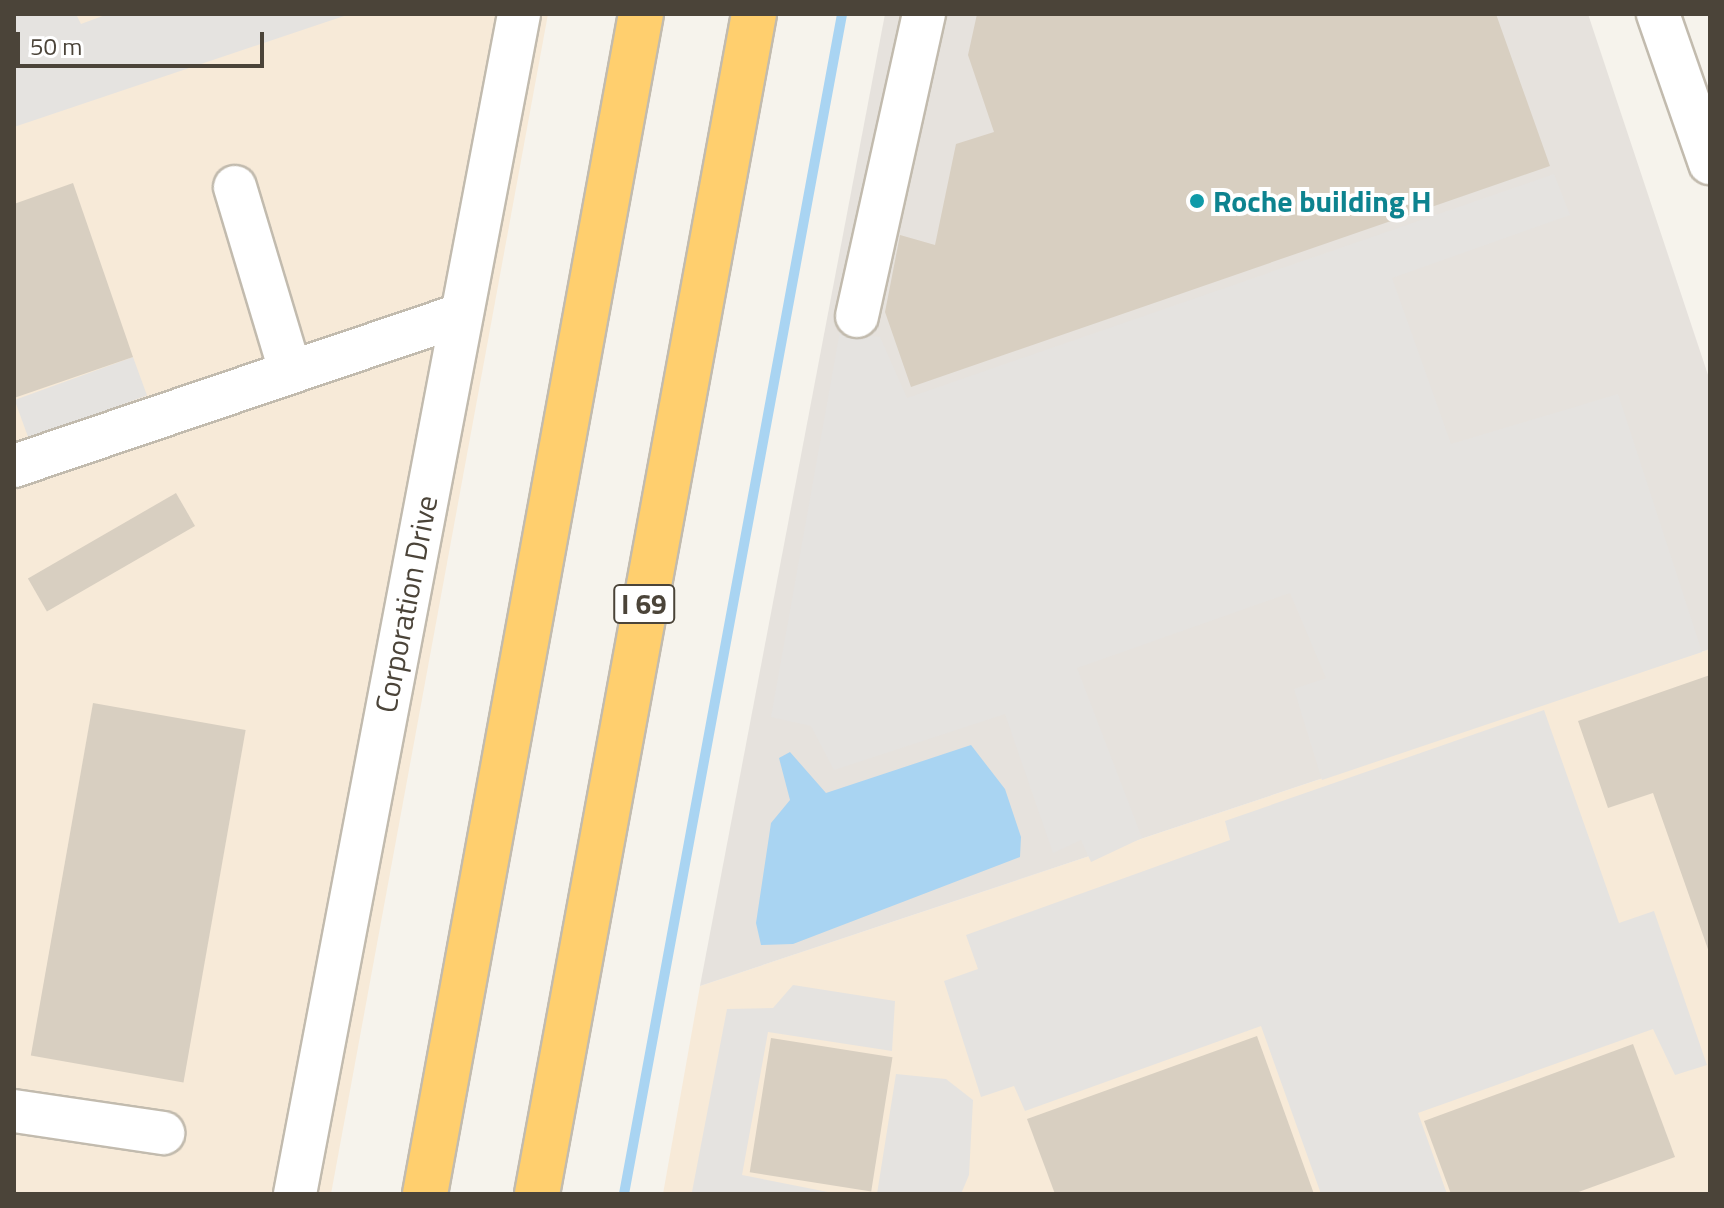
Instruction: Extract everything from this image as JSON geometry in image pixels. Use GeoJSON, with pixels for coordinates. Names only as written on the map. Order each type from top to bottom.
{"type":"FeatureCollection","features":[{"type":"Feature","properties":{"kind":"highway"},"geometry":{"type":"LineString","coordinates":[[425,1194],[641,14]]}},
{"type":"Feature","properties":{"kind":"highway","name":"I 69"},"geometry":{"type":"LineString","coordinates":[[537,1194],[754,14]]}},
{"type":"Feature","properties":{"kind":"street","name":"Corporation Drive"},"geometry":{"type":"LineString","coordinates":[[295,1194],[519,14]]}},
{"type":"Feature","properties":{"kind":"street"},"geometry":{"type":"LineString","coordinates":[[857,316],[924,14]]}},
{"type":"Feature","properties":{"kind":"street"},"geometry":{"type":"LineString","coordinates":[[1658,14],[1710,163]]}},
{"type":"Feature","properties":{"kind":"street"},"geometry":{"type":"LineString","coordinates":[[235,187],[290,370]]}},
{"type":"Feature","properties":{"kind":"street"},"geometry":{"type":"LineString","coordinates":[[14,466],[290,370],[460,315]]}},
{"type":"Feature","properties":{"kind":"street"},"geometry":{"type":"LineString","coordinates":[[14,1111],[163,1133]]}},
{"type":"Feature","properties":{"kind":"shaded area"},"geometry":{"type":"Polygon","coordinates":[[[14,14],[548,14],[331,1194],[14,1194],[14,14]]]}},
{"type":"Feature","properties":{"kind":"shaded area"},"geometry":{"type":"Polygon","coordinates":[[[14,14],[76,14],[81,24],[108,14],[350,14],[14,127],[14,14]]]}},
{"type":"Feature","properties":{"kind":"shaded area"},"geometry":{"type":"Polygon","coordinates":[[[885,14],[1588,14],[1710,381],[1710,649],[700,986],[885,14]]]}},
{"type":"Feature","properties":{"kind":"shaded area"},"geometry":{"type":"Polygon","coordinates":[[[1554,174],[1570,215],[1392,278],[1451,444],[1618,394],[1702,652],[1322,780],[1294,689],[1326,678],[1290,593],[1077,668],[1142,838],[1091,862],[1081,840],[1053,853],[1005,714],[834,770],[811,726],[771,717],[840,331],[880,337],[907,398],[1554,174]]]}},
{"type":"Feature","properties":{"kind":"shaded area"},"geometry":{"type":"Polygon","coordinates":[[[133,357],[147,396],[29,439],[15,400],[133,357]]]}},
{"type":"Feature","properties":{"kind":"shaded area"},"geometry":{"type":"Polygon","coordinates":[[[1710,649],[1710,1194],[663,1194],[700,986],[1710,649]]]}},
{"type":"Feature","properties":{"kind":"shaded area"},"geometry":{"type":"Polygon","coordinates":[[[1544,710],[1619,923],[1654,911],[1707,1065],[1675,1075],[1653,1029],[1418,1113],[1447,1194],[1321,1194],[1261,1026],[1025,1111],[1014,1086],[981,1097],[944,981],[978,969],[966,935],[1230,840],[1225,821],[1544,710]]]}},
{"type":"Feature","properties":{"kind":"shaded area"},"geometry":{"type":"Polygon","coordinates":[[[793,985],[895,1001],[892,1051],[768,1032],[742,1175],[838,1194],[692,1192],[727,1009],[773,1008],[793,985]]]}},
{"type":"Feature","properties":{"kind":"shaded area"},"geometry":{"type":"Polygon","coordinates":[[[896,1074],[946,1079],[973,1100],[969,1175],[961,1194],[877,1194],[896,1074]]]}},
{"type":"Feature","properties":{"kind":"water"},"geometry":{"type":"Polygon","coordinates":[[[971,745],[1005,789],[1021,837],[1020,857],[793,944],[761,945],[756,923],[771,823],[790,800],[779,758],[790,752],[826,793],[971,745]]]}},
{"type":"Feature","properties":{"kind":"building","name":"Roche building H"},"geometry":{"type":"Polygon","coordinates":[[[977,14],[1496,14],[1550,166],[911,387],[885,312],[900,235],[935,245],[956,144],[994,132],[968,55],[977,14]]]}},
{"type":"Feature","properties":{"kind":"building"},"geometry":{"type":"Polygon","coordinates":[[[73,183],[133,357],[14,398],[14,204],[73,183]]]}},
{"type":"Feature","properties":{"kind":"building"},"geometry":{"type":"Polygon","coordinates":[[[176,493],[195,526],[47,611],[28,578],[176,493]]]}},
{"type":"Feature","properties":{"kind":"building"},"geometry":{"type":"Polygon","coordinates":[[[1710,675],[1710,955],[1653,793],[1608,808],[1578,721],[1710,675]]]}},
{"type":"Feature","properties":{"kind":"building"},"geometry":{"type":"Polygon","coordinates":[[[93,703],[246,730],[183,1082],[31,1056],[93,703]]]}},
{"type":"Feature","properties":{"kind":"building"},"geometry":{"type":"Polygon","coordinates":[[[1257,1036],[1314,1194],[1055,1194],[1027,1119],[1257,1036]]]}},
{"type":"Feature","properties":{"kind":"building"},"geometry":{"type":"Polygon","coordinates":[[[771,1038],[892,1057],[871,1192],[750,1172],[771,1038]]]}},
{"type":"Feature","properties":{"kind":"building"},"geometry":{"type":"Polygon","coordinates":[[[1633,1044],[1675,1157],[1573,1194],[1451,1194],[1424,1121],[1633,1044]]]}},
{"type":"Feature","properties":{"kind":"waterway"},"geometry":{"type":"LineString","coordinates":[[624,1194],[842,14]]}},
{"type":"Feature","properties":{"kind":"place","name":"Roche building H"},"geometry":{"type":"Point","coordinates":[1197,201]}}]}
